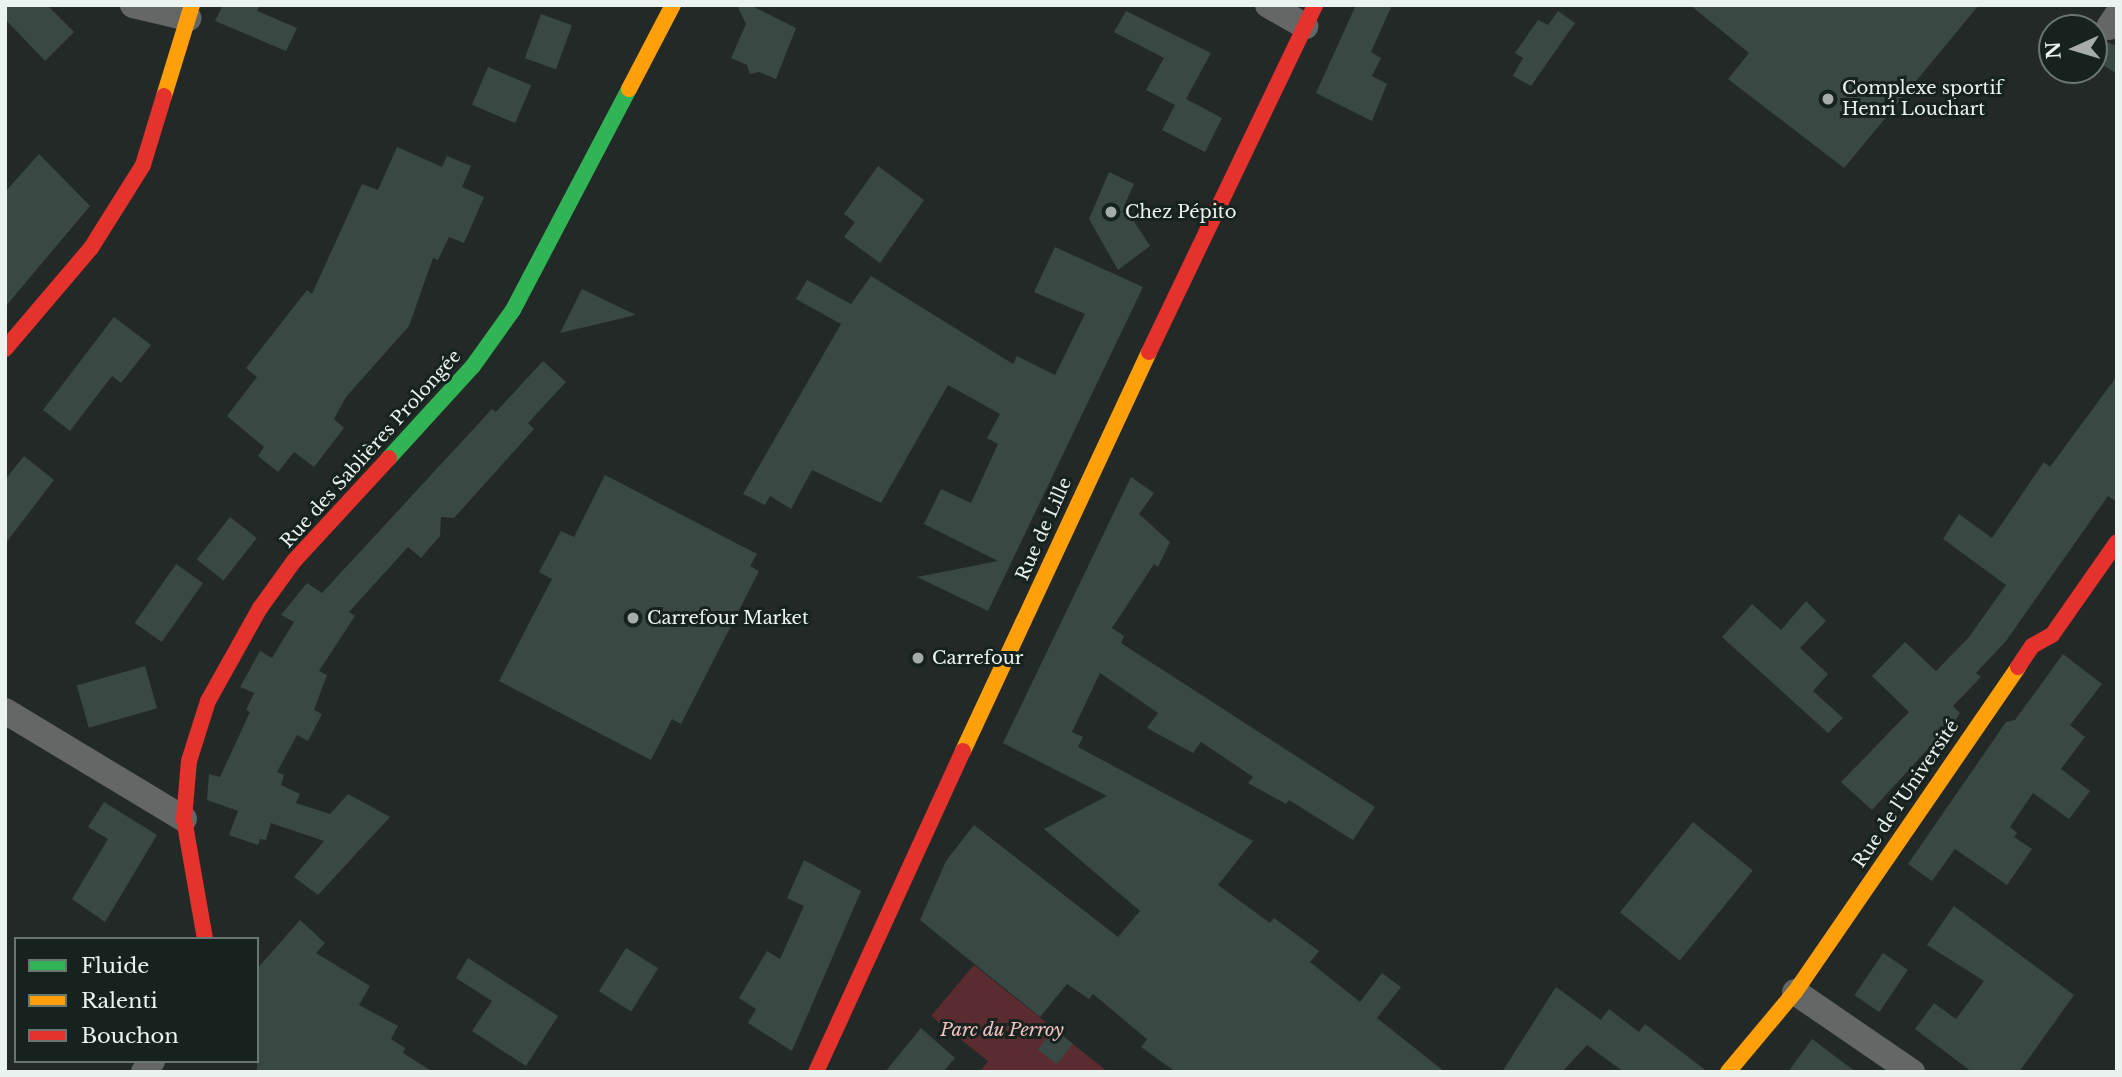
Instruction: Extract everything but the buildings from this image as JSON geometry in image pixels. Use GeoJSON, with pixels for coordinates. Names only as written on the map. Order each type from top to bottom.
{"type":"FeatureCollection","features":[{"type":"Feature","properties":{"kind":"street"},"geometry":{"type":"LineString","coordinates":[[5,349],[91,248],[143,165],[190,12],[133,5]]}},
{"type":"Feature","properties":{"kind":"street","name":"Rue des Sablières Prolongée"},"geometry":{"type":"LineString","coordinates":[[205,937],[184,819],[189,761],[208,701],[260,608],[294,561],[473,366],[513,310],[673,5]]}},
{"type":"Feature","properties":{"kind":"street"},"geometry":{"type":"LineString","coordinates":[[1268,5],[1310,15]]}},
{"type":"Feature","properties":{"kind":"street","name":"Rue de Lille"},"geometry":{"type":"LineString","coordinates":[[816,1072],[1095,464],[1310,15]]}},
{"type":"Feature","properties":{"kind":"street","name":"Rue de l'Université"},"geometry":{"type":"LineString","coordinates":[[1728,1072],[1795,992],[2032,646],[2052,635],[2117,542]]}},
{"type":"Feature","properties":{"kind":"street"},"geometry":{"type":"LineString","coordinates":[[5,711],[184,819]]}},
{"type":"Feature","properties":{"kind":"street"},"geometry":{"type":"LineString","coordinates":[[1795,992],[1912,1072]]}},
{"type":"Feature","properties":{"kind":"green space","name":"Parc du Perroy"},"geometry":{"type":"Polygon","coordinates":[[[974,965],[1108,1072],[980,1072],[988,1061],[931,1016],[974,965]]]}},
{"type":"Feature","properties":{"kind":"traffic: fast"},"geometry":{"type":"LineString","coordinates":[[389,458],[473,366],[513,310],[629,89]]}},
{"type":"Feature","properties":{"kind":"traffic: slow"},"geometry":{"type":"LineString","coordinates":[[164,96],[192,5]]}},
{"type":"Feature","properties":{"kind":"traffic: slow"},"geometry":{"type":"LineString","coordinates":[[629,89],[673,5]]}},
{"type":"Feature","properties":{"kind":"traffic: slow"},"geometry":{"type":"LineString","coordinates":[[963,751],[1149,352]]}},
{"type":"Feature","properties":{"kind":"traffic: slow"},"geometry":{"type":"LineString","coordinates":[[1728,1072],[1795,992],[2018,667]]}},
{"type":"Feature","properties":{"kind":"traffic: jam"},"geometry":{"type":"LineString","coordinates":[[1149,352],[1315,5]]}},
{"type":"Feature","properties":{"kind":"traffic: jam"},"geometry":{"type":"LineString","coordinates":[[5,349],[91,248],[143,165],[164,96]]}},
{"type":"Feature","properties":{"kind":"traffic: jam"},"geometry":{"type":"LineString","coordinates":[[205,937],[184,819],[189,761],[208,701],[260,608],[294,561],[389,458]]}},
{"type":"Feature","properties":{"kind":"traffic: jam"},"geometry":{"type":"LineString","coordinates":[[2018,667],[2032,646],[2052,635],[2117,542]]}},
{"type":"Feature","properties":{"kind":"traffic: jam"},"geometry":{"type":"LineString","coordinates":[[816,1072],[963,751]]}},
{"type":"Feature","properties":{"kind":"place","name":"Complexe sportif Henri Louchart"},"geometry":{"type":"Point","coordinates":[1828,99]}},
{"type":"Feature","properties":{"kind":"place","name":"Chez Pépito"},"geometry":{"type":"Point","coordinates":[1111,212]}},
{"type":"Feature","properties":{"kind":"place","name":"Carrefour Market"},"geometry":{"type":"Point","coordinates":[633,618]}},
{"type":"Feature","properties":{"kind":"place","name":"Carrefour"},"geometry":{"type":"Point","coordinates":[918,658]}}]}
